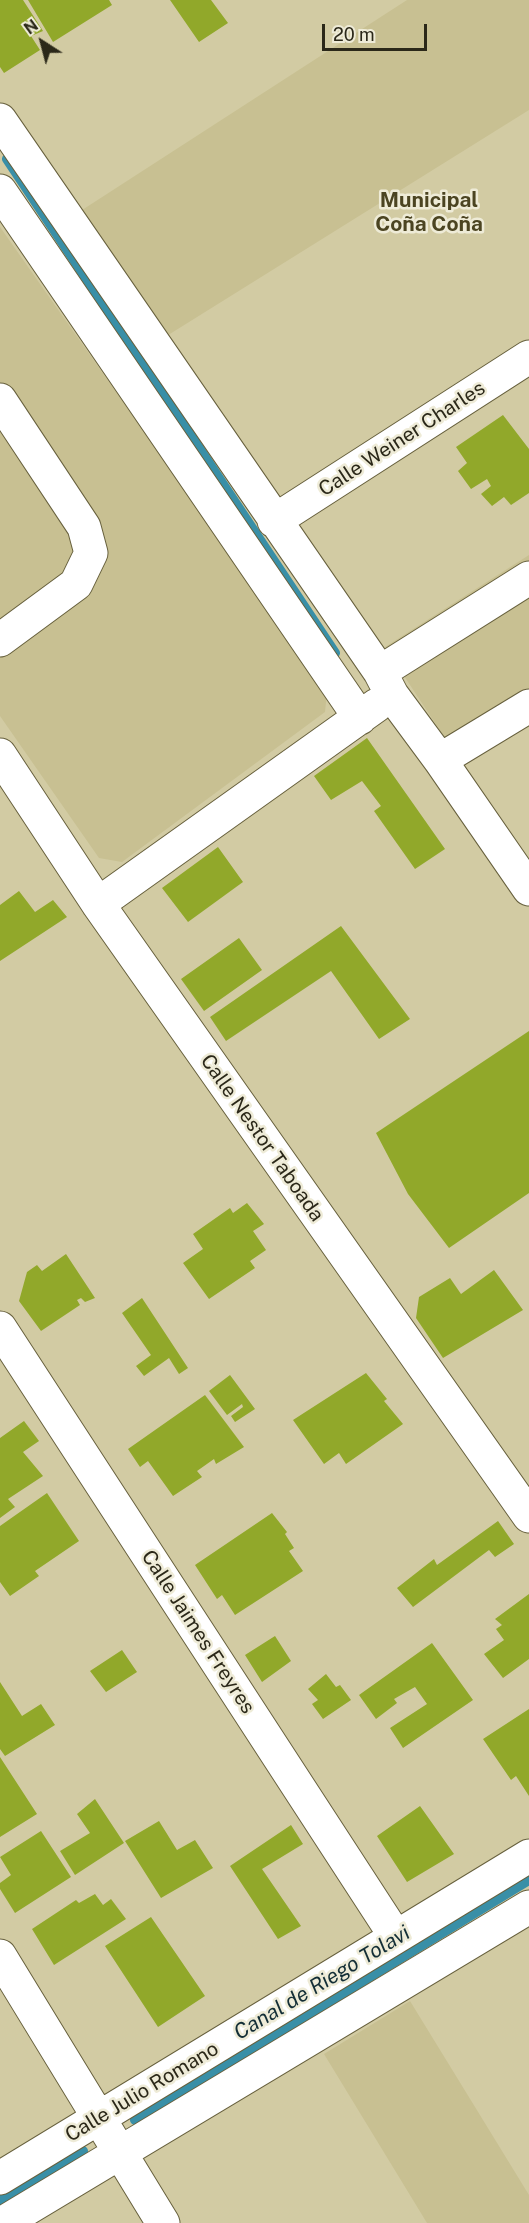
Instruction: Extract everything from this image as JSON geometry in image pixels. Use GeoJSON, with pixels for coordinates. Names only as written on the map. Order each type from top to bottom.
{"type":"FeatureCollection","features":[{"type":"Feature","properties":{"kind":"street"},"geometry":{"type":"LineString","coordinates":[[0,120],[529,889]]}},
{"type":"Feature","properties":{"kind":"street"},"geometry":{"type":"LineString","coordinates":[[0,190],[360,718]]}},
{"type":"Feature","properties":{"kind":"street","name":"Calle Weiner Charles"},"geometry":{"type":"LineString","coordinates":[[274,521],[529,357]]}},
{"type":"Feature","properties":{"kind":"street"},"geometry":{"type":"LineString","coordinates":[[0,400],[84,527],[91,553],[76,584],[0,640]]}},
{"type":"Feature","properties":{"kind":"street"},"geometry":{"type":"LineString","coordinates":[[98,904],[360,718],[386,683],[529,578]]}},
{"type":"Feature","properties":{"kind":"street"},"geometry":{"type":"LineString","coordinates":[[440,760],[529,706]]}},
{"type":"Feature","properties":{"kind":"street","name":"Calle Nestor Taboada"},"geometry":{"type":"LineString","coordinates":[[0,755],[98,904],[529,1516]]}},
{"type":"Feature","properties":{"kind":"street","name":"Calle Jaimes Freyres"},"geometry":{"type":"LineString","coordinates":[[0,1328],[396,1937]]}},
{"type":"Feature","properties":{"kind":"street","name":"Calle Julio Romano"},"geometry":{"type":"LineString","coordinates":[[0,2178],[529,1856]]}},
{"type":"Feature","properties":{"kind":"street","name":"Calle Julio Romano"},"geometry":{"type":"LineString","coordinates":[[3,2223],[529,1907]]}},
{"type":"Feature","properties":{"kind":"street"},"geometry":{"type":"LineString","coordinates":[[0,1956],[163,2223]]}},
{"type":"Feature","properties":{"kind":"shaded area"},"geometry":{"type":"Polygon","coordinates":[[[407,0],[529,0],[529,110],[165,337],[79,212],[407,0]]]}},
{"type":"Feature","properties":{"kind":"shaded area"},"geometry":{"type":"Polygon","coordinates":[[[0,227],[327,692],[325,712],[122,862],[99,858],[0,716],[0,227]]]}},
{"type":"Feature","properties":{"kind":"shaded area"},"geometry":{"type":"Polygon","coordinates":[[[529,555],[529,719],[460,761],[385,647],[529,555]]]}},
{"type":"Feature","properties":{"kind":"shaded area"},"geometry":{"type":"Polygon","coordinates":[[[410,2001],[529,2195],[529,2223],[427,2223],[324,2054],[410,2001]]]}},
{"type":"Feature","properties":{"kind":"building"},"geometry":{"type":"Polygon","coordinates":[[[0,0],[23,0],[43,31],[31,36],[40,50],[4,73],[0,67],[0,0]]]}},
{"type":"Feature","properties":{"kind":"building"},"geometry":{"type":"Polygon","coordinates":[[[28,0],[109,0],[112,5],[53,42],[28,0]]]}},
{"type":"Feature","properties":{"kind":"building"},"geometry":{"type":"Polygon","coordinates":[[[170,0],[211,0],[228,23],[199,42],[170,0]]]}},
{"type":"Feature","properties":{"kind":"building"},"geometry":{"type":"Polygon","coordinates":[[[503,415],[529,449],[529,493],[511,505],[504,497],[492,506],[481,494],[491,486],[487,479],[471,489],[458,471],[467,463],[456,447],[503,415]]]}},
{"type":"Feature","properties":{"kind":"building"},"geometry":{"type":"Polygon","coordinates":[[[367,738],[445,849],[415,869],[374,811],[381,806],[362,781],[331,800],[314,776],[367,738]]]}},
{"type":"Feature","properties":{"kind":"building"},"geometry":{"type":"Polygon","coordinates":[[[218,847],[243,882],[188,922],[162,888],[218,847]]]}},
{"type":"Feature","properties":{"kind":"building"},"geometry":{"type":"Polygon","coordinates":[[[19,891],[35,912],[53,900],[67,917],[0,961],[0,905],[19,891]]]}},
{"type":"Feature","properties":{"kind":"building"},"geometry":{"type":"Polygon","coordinates":[[[341,926],[410,1019],[379,1039],[331,971],[226,1041],[210,1017],[341,926]]]}},
{"type":"Feature","properties":{"kind":"building"},"geometry":{"type":"Polygon","coordinates":[[[239,938],[262,970],[204,1011],[181,979],[239,938]]]}},
{"type":"Feature","properties":{"kind":"building"},"geometry":{"type":"Polygon","coordinates":[[[529,1031],[529,1193],[449,1248],[408,1194],[376,1133],[529,1031]]]}},
{"type":"Feature","properties":{"kind":"building"},"geometry":{"type":"Polygon","coordinates":[[[247,1203],[264,1224],[253,1231],[266,1250],[250,1261],[255,1268],[209,1299],[183,1263],[203,1249],[193,1234],[230,1208],[233,1213],[247,1203]]]}},
{"type":"Feature","properties":{"kind":"building"},"geometry":{"type":"Polygon","coordinates":[[[66,1254],[95,1298],[85,1302],[81,1298],[77,1300],[80,1305],[41,1331],[19,1301],[27,1272],[37,1265],[42,1271],[66,1254]]]}},
{"type":"Feature","properties":{"kind":"building"},"geometry":{"type":"Polygon","coordinates":[[[494,1270],[523,1310],[443,1358],[416,1318],[419,1297],[450,1278],[461,1294],[494,1270]]]}},
{"type":"Feature","properties":{"kind":"building"},"geometry":{"type":"Polygon","coordinates":[[[142,1298],[188,1368],[179,1374],[169,1358],[144,1376],[136,1366],[151,1355],[122,1313],[142,1298]]]}},
{"type":"Feature","properties":{"kind":"building"},"geometry":{"type":"Polygon","coordinates":[[[366,1373],[387,1399],[384,1401],[403,1424],[346,1464],[339,1453],[324,1464],[293,1420],[366,1373]]]}},
{"type":"Feature","properties":{"kind":"building"},"geometry":{"type":"Polygon","coordinates":[[[230,1375],[255,1409],[235,1422],[231,1416],[243,1407],[242,1404],[227,1415],[209,1391],[230,1375]]]}},
{"type":"Feature","properties":{"kind":"building"},"geometry":{"type":"Polygon","coordinates":[[[205,1395],[244,1447],[216,1464],[214,1459],[197,1471],[202,1477],[173,1496],[148,1461],[140,1467],[128,1449],[205,1395]]]}},
{"type":"Feature","properties":{"kind":"building"},"geometry":{"type":"Polygon","coordinates":[[[24,1421],[39,1441],[23,1452],[43,1476],[8,1499],[15,1507],[0,1518],[0,1438],[24,1421]]]}},
{"type":"Feature","properties":{"kind":"building"},"geometry":{"type":"Polygon","coordinates":[[[47,1493],[79,1541],[35,1571],[39,1576],[10,1596],[0,1582],[0,1526],[47,1493]]]}},
{"type":"Feature","properties":{"kind":"building"},"geometry":{"type":"Polygon","coordinates":[[[272,1513],[287,1532],[285,1534],[294,1548],[289,1551],[303,1571],[235,1615],[222,1595],[217,1599],[195,1565],[272,1513]]]}},
{"type":"Feature","properties":{"kind":"building"},"geometry":{"type":"Polygon","coordinates":[[[498,1521],[514,1544],[495,1557],[489,1550],[413,1607],[397,1588],[434,1559],[437,1565],[498,1521]]]}},
{"type":"Feature","properties":{"kind":"building"},"geometry":{"type":"Polygon","coordinates":[[[529,1594],[529,1659],[503,1678],[484,1654],[504,1640],[496,1629],[502,1625],[495,1619],[529,1594]]]}},
{"type":"Feature","properties":{"kind":"building"},"geometry":{"type":"Polygon","coordinates":[[[275,1636],[291,1661],[262,1682],[245,1655],[275,1636]]]}},
{"type":"Feature","properties":{"kind":"building"},"geometry":{"type":"Polygon","coordinates":[[[432,1643],[473,1700],[403,1748],[390,1728],[427,1704],[415,1687],[394,1699],[397,1703],[376,1719],[359,1695],[432,1643]]]}},
{"type":"Feature","properties":{"kind":"building"},"geometry":{"type":"Polygon","coordinates":[[[122,1650],[137,1672],[106,1692],[90,1671],[122,1650]]]}},
{"type":"Feature","properties":{"kind":"building"},"geometry":{"type":"Polygon","coordinates":[[[326,1674],[336,1687],[340,1685],[351,1700],[323,1719],[312,1704],[318,1700],[308,1689],[326,1674]]]}},
{"type":"Feature","properties":{"kind":"building"},"geometry":{"type":"Polygon","coordinates":[[[0,1682],[22,1716],[41,1704],[55,1725],[5,1756],[0,1749],[0,1682]]]}},
{"type":"Feature","properties":{"kind":"building"},"geometry":{"type":"Polygon","coordinates":[[[529,1709],[529,1796],[516,1776],[511,1780],[483,1739],[529,1709]]]}},
{"type":"Feature","properties":{"kind":"building"},"geometry":{"type":"Polygon","coordinates":[[[0,1757],[37,1814],[0,1837],[0,1757]]]}},
{"type":"Feature","properties":{"kind":"building"},"geometry":{"type":"Polygon","coordinates":[[[95,1799],[124,1843],[75,1875],[60,1851],[90,1833],[77,1814],[95,1799]]]}},
{"type":"Feature","properties":{"kind":"building"},"geometry":{"type":"Polygon","coordinates":[[[420,1806],[454,1854],[407,1882],[377,1836],[420,1806]]]}},
{"type":"Feature","properties":{"kind":"building"},"geometry":{"type":"Polygon","coordinates":[[[159,1821],[177,1850],[195,1840],[213,1868],[161,1898],[125,1841],[159,1821]]]}},
{"type":"Feature","properties":{"kind":"building"},"geometry":{"type":"Polygon","coordinates":[[[291,1825],[303,1844],[262,1869],[301,1926],[278,1939],[230,1866],[291,1825]]]}},
{"type":"Feature","properties":{"kind":"building"},"geometry":{"type":"Polygon","coordinates":[[[41,1831],[71,1877],[15,1913],[0,1889],[0,1883],[11,1875],[0,1857],[41,1831]]]}},
{"type":"Feature","properties":{"kind":"building"},"geometry":{"type":"Polygon","coordinates":[[[95,1894],[103,1905],[111,1899],[126,1919],[54,1965],[32,1929],[76,1900],[79,1903],[95,1894]]]}},
{"type":"Feature","properties":{"kind":"building"},"geometry":{"type":"Polygon","coordinates":[[[151,1917],[205,1996],[158,2027],[105,1946],[151,1917]]]}},
{"type":"Feature","properties":{"kind":"waterway"},"geometry":{"type":"LineString","coordinates":[[7,159],[335,653]]}},
{"type":"Feature","properties":{"kind":"waterway","name":"Canal de Riego Tolavi"},"geometry":{"type":"LineString","coordinates":[[135,2120],[529,1880]]}},
{"type":"Feature","properties":{"kind":"waterway","name":"Canal de Riego Tolavi"},"geometry":{"type":"LineString","coordinates":[[0,2201],[83,2151]]}},
{"type":"Feature","properties":{"kind":"district","name":"Municipal Coña Coña"},"geometry":{"type":"Point","coordinates":[429,213]}}]}
